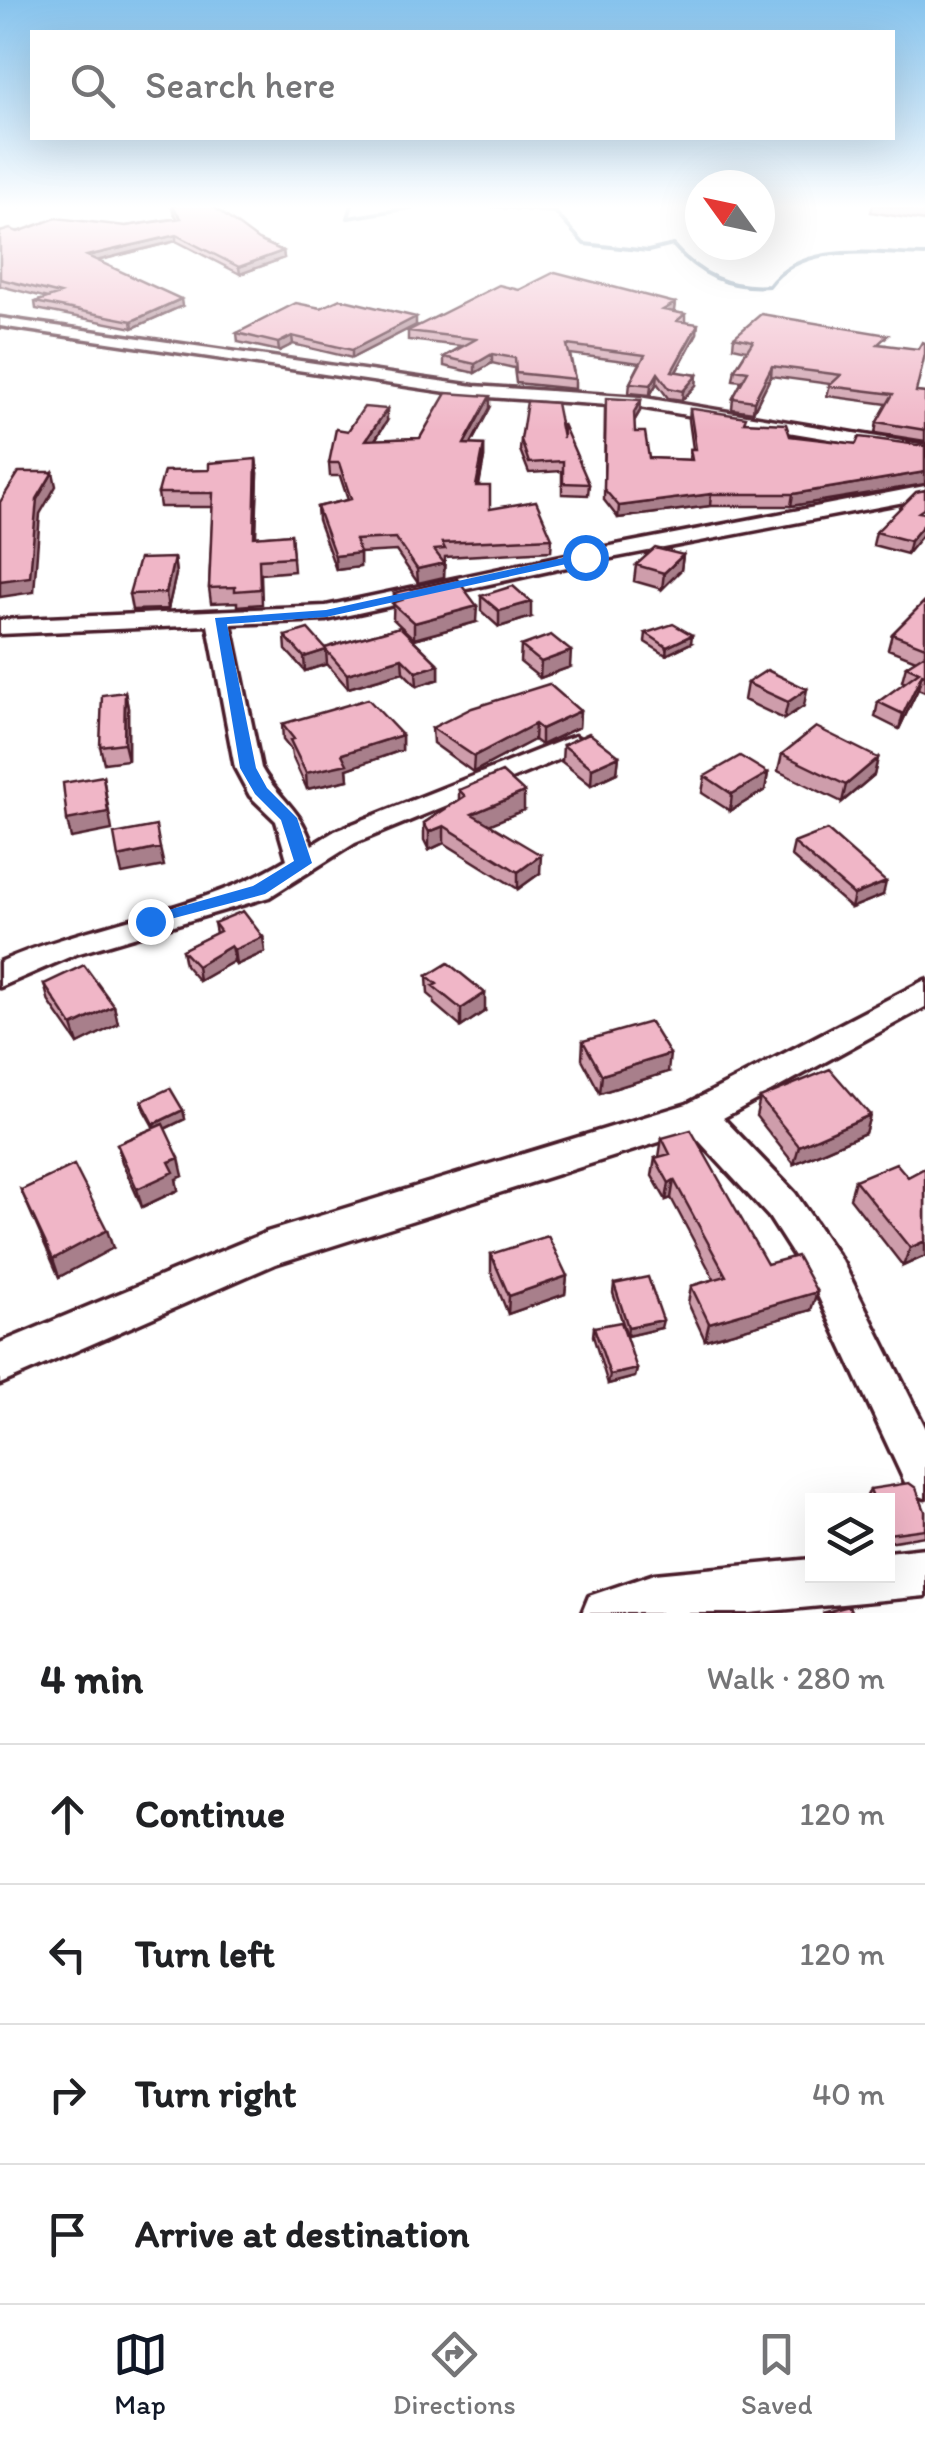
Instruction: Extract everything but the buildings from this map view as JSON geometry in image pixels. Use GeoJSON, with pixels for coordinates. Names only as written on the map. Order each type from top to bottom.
{"type":"FeatureCollection","features":[{"type":"Feature","properties":{"kind":"street"},"geometry":{"type":"LineString","coordinates":[[0,322],[420,385],[639,402],[925,450]]}},
{"type":"Feature","properties":{"kind":"street"},"geometry":{"type":"LineString","coordinates":[[0,627],[326,614],[585,557],[925,492]]}},
{"type":"Feature","properties":{"kind":"street"},"geometry":{"type":"LineString","coordinates":[[219,620],[248,768],[260,790],[288,818],[303,863]]}},
{"type":"Feature","properties":{"kind":"street"},"geometry":{"type":"LineString","coordinates":[[0,975],[65,946],[259,890],[345,837],[575,744]]}},
{"type":"Feature","properties":{"kind":"street"},"geometry":{"type":"LineString","coordinates":[[0,1364],[267,1249],[698,1115],[925,992]]}},
{"type":"Feature","properties":{"kind":"street"},"geometry":{"type":"LineString","coordinates":[[698,1115],[782,1205],[829,1276],[925,1475]]}},
{"type":"Feature","properties":{"kind":"street"},"geometry":{"type":"LineString","coordinates":[[606,1613],[654,1598],[925,1572]]}},
{"type":"Feature","properties":{"kind":"waterway"},"geometry":{"type":"LineString","coordinates":[[723,280],[754,286],[769,286],[775,280]]}},
{"type":"Feature","properties":{"kind":"route"},"geometry":{"type":"LineString","coordinates":[[150,921],[259,890],[303,863],[288,818],[260,790],[248,768],[219,620],[326,614],[585,557]]}}]}
